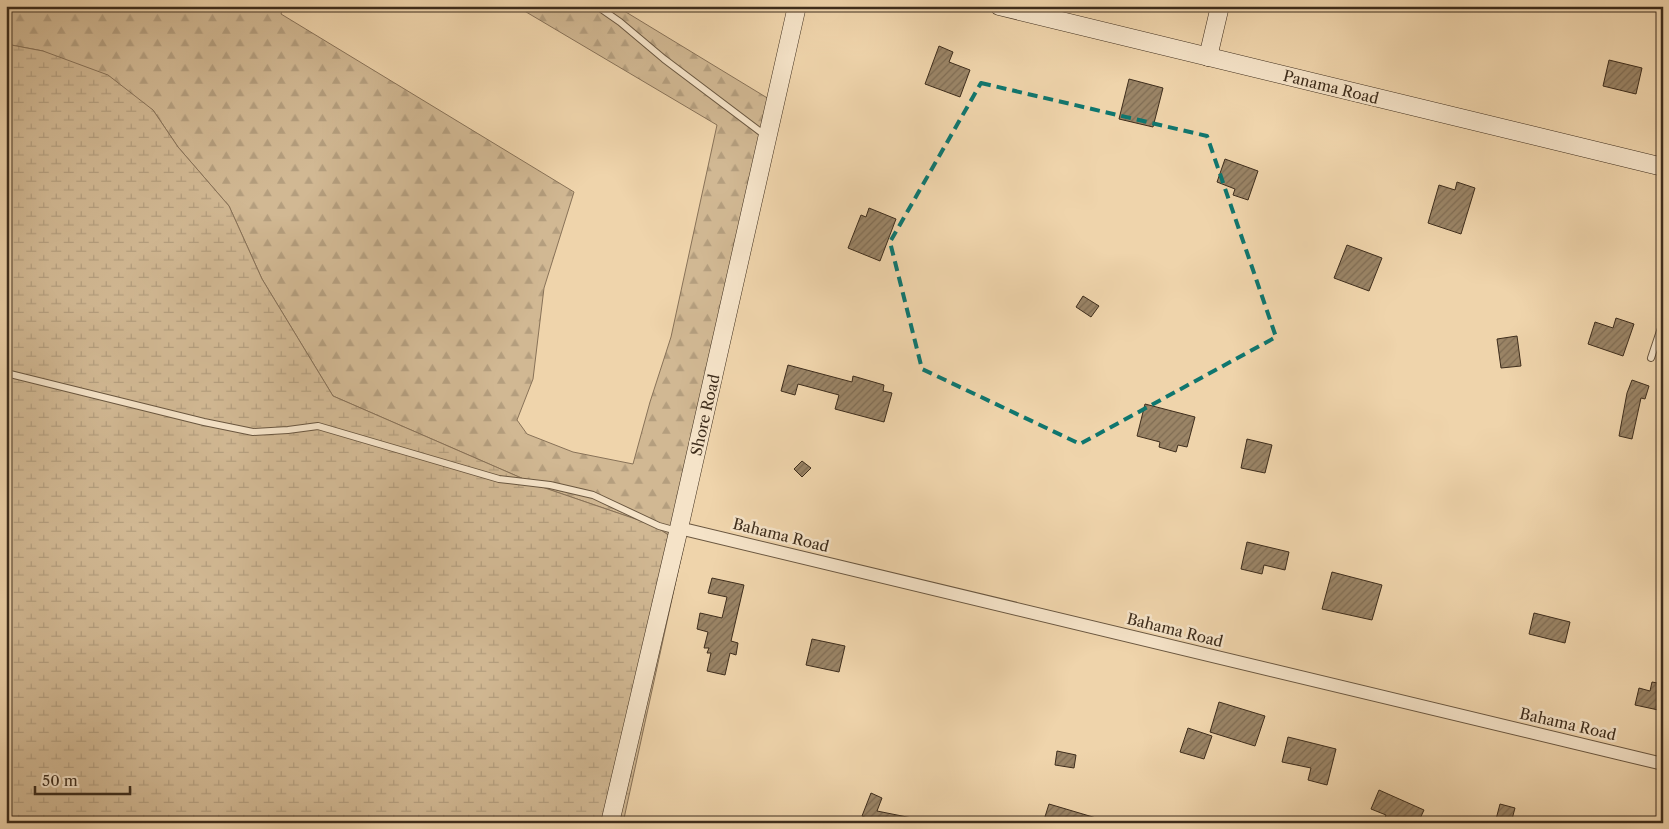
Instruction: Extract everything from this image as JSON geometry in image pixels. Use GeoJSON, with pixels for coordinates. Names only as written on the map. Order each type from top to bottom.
{"type":"FeatureCollection","features":[{"type":"Feature","properties":{"kind":"street","name":"Shore Road"},"geometry":{"type":"LineString","coordinates":[[610,823],[679,530],[797,6]]}},
{"type":"Feature","properties":{"kind":"street","name":"Panama Road"},"geometry":{"type":"LineString","coordinates":[[999,6],[1663,167]]}},
{"type":"Feature","properties":{"kind":"street"},"geometry":{"type":"LineString","coordinates":[[1208,57],[1220,6]]}},
{"type":"Feature","properties":{"kind":"street","name":"Bahama Road"},"geometry":{"type":"LineString","coordinates":[[679,530],[1663,764]]}},
{"type":"Feature","properties":{"kind":"lane"},"geometry":{"type":"LineString","coordinates":[[597,6],[767,137]]}},
{"type":"Feature","properties":{"kind":"lane"},"geometry":{"type":"LineString","coordinates":[[1651,358],[1663,322]]}},
{"type":"Feature","properties":{"kind":"lane"},"geometry":{"type":"LineString","coordinates":[[6,373],[204,422],[254,432],[318,426],[499,479],[550,485],[593,495],[659,526],[679,530]]}},
{"type":"Feature","properties":{"kind":"highlighted area"},"geometry":{"type":"Polygon","coordinates":[[[981,83],[1207,136],[1276,337],[1080,444],[922,369],[890,242],[981,83]]]}},
{"type":"Feature","properties":{"kind":"green space"},"geometry":{"type":"Polygon","coordinates":[[[6,6],[284,6],[281,14],[574,192],[544,288],[533,379],[517,420],[527,434],[573,452],[633,464],[671,337],[717,125],[516,6],[616,6],[769,99],[670,536],[653,525],[542,487],[333,396],[262,279],[229,206],[178,147],[153,110],[43,51],[6,44],[6,6]]]}},
{"type":"Feature","properties":{"kind":"green space"},"geometry":{"type":"Polygon","coordinates":[[[6,44],[43,51],[108,75],[153,110],[178,147],[229,206],[262,279],[333,396],[542,487],[653,525],[670,536],[603,823],[6,823],[6,44]]]}},
{"type":"Feature","properties":{"kind":"green space"},"geometry":{"type":"Polygon","coordinates":[[[684,544],[623,823],[616,823],[684,544]]]}},
{"type":"Feature","properties":{"kind":"building"},"geometry":{"type":"Polygon","coordinates":[[[939,46],[953,52],[949,62],[970,70],[960,97],[925,84],[939,46]]]}},
{"type":"Feature","properties":{"kind":"building"},"geometry":{"type":"Polygon","coordinates":[[[1609,60],[1642,68],[1636,94],[1603,86],[1609,60]]]}},
{"type":"Feature","properties":{"kind":"building"},"geometry":{"type":"Polygon","coordinates":[[[1129,79],[1163,88],[1153,127],[1119,119],[1129,79]]]}},
{"type":"Feature","properties":{"kind":"building"},"geometry":{"type":"Polygon","coordinates":[[[1225,159],[1258,171],[1248,200],[1233,195],[1235,189],[1217,182],[1225,159]]]}},
{"type":"Feature","properties":{"kind":"building"},"geometry":{"type":"Polygon","coordinates":[[[1457,182],[1475,188],[1461,234],[1428,223],[1439,185],[1455,190],[1457,182]]]}},
{"type":"Feature","properties":{"kind":"building"},"geometry":{"type":"Polygon","coordinates":[[[869,208],[896,219],[880,261],[848,248],[861,215],[866,217],[869,208]]]}},
{"type":"Feature","properties":{"kind":"building"},"geometry":{"type":"Polygon","coordinates":[[[1347,245],[1382,258],[1369,291],[1334,278],[1347,245]]]}},
{"type":"Feature","properties":{"kind":"building"},"geometry":{"type":"Polygon","coordinates":[[[1083,296],[1099,306],[1091,317],[1076,307],[1083,296]]]}},
{"type":"Feature","properties":{"kind":"building"},"geometry":{"type":"Polygon","coordinates":[[[1616,318],[1634,324],[1623,356],[1588,344],[1595,322],[1613,328],[1616,318]]]}},
{"type":"Feature","properties":{"kind":"building"},"geometry":{"type":"Polygon","coordinates":[[[1517,336],[1521,366],[1501,368],[1497,339],[1517,336]]]}},
{"type":"Feature","properties":{"kind":"building"},"geometry":{"type":"Polygon","coordinates":[[[788,365],[852,382],[853,376],[884,385],[883,391],[892,393],[884,422],[835,409],[839,395],[798,384],[795,395],[781,391],[788,365]]]}},
{"type":"Feature","properties":{"kind":"building"},"geometry":{"type":"Polygon","coordinates":[[[1632,380],[1649,386],[1645,399],[1641,398],[1632,439],[1619,436],[1627,393],[1632,380]]]}},
{"type":"Feature","properties":{"kind":"building"},"geometry":{"type":"Polygon","coordinates":[[[1145,404],[1195,417],[1187,447],[1178,445],[1176,452],[1159,447],[1160,442],[1137,436],[1145,404]]]}},
{"type":"Feature","properties":{"kind":"building"},"geometry":{"type":"Polygon","coordinates":[[[1247,439],[1272,445],[1265,473],[1241,468],[1247,439]]]}},
{"type":"Feature","properties":{"kind":"building"},"geometry":{"type":"Polygon","coordinates":[[[802,461],[811,468],[802,477],[794,469],[802,461]]]}},
{"type":"Feature","properties":{"kind":"building"},"geometry":{"type":"Polygon","coordinates":[[[1247,542],[1289,552],[1285,570],[1264,565],[1262,574],[1241,569],[1247,542]]]}},
{"type":"Feature","properties":{"kind":"building"},"geometry":{"type":"Polygon","coordinates":[[[1332,572],[1382,585],[1372,620],[1322,609],[1332,572]]]}},
{"type":"Feature","properties":{"kind":"building"},"geometry":{"type":"Polygon","coordinates":[[[712,578],[744,585],[731,641],[738,643],[736,655],[730,653],[725,675],[707,671],[711,653],[707,653],[709,648],[704,648],[708,632],[697,629],[700,613],[722,618],[727,597],[708,593],[712,578]]]}},
{"type":"Feature","properties":{"kind":"building"},"geometry":{"type":"Polygon","coordinates":[[[1534,613],[1570,622],[1565,643],[1529,634],[1534,613]]]}},
{"type":"Feature","properties":{"kind":"building"},"geometry":{"type":"Polygon","coordinates":[[[812,639],[845,646],[839,672],[806,665],[812,639]]]}},
{"type":"Feature","properties":{"kind":"building"},"geometry":{"type":"Polygon","coordinates":[[[1652,682],[1663,684],[1663,711],[1635,705],[1639,688],[1650,691],[1652,682]]]}},
{"type":"Feature","properties":{"kind":"building"},"geometry":{"type":"Polygon","coordinates":[[[1219,702],[1265,716],[1255,746],[1210,732],[1219,702]]]}},
{"type":"Feature","properties":{"kind":"building"},"geometry":{"type":"Polygon","coordinates":[[[1188,728],[1212,736],[1204,759],[1180,752],[1188,728]]]}},
{"type":"Feature","properties":{"kind":"building"},"geometry":{"type":"Polygon","coordinates":[[[1288,737],[1336,749],[1327,785],[1308,780],[1311,768],[1282,762],[1288,737]]]}},
{"type":"Feature","properties":{"kind":"building"},"geometry":{"type":"Polygon","coordinates":[[[1057,751],[1076,755],[1074,768],[1055,765],[1057,751]]]}},
{"type":"Feature","properties":{"kind":"building"},"geometry":{"type":"Polygon","coordinates":[[[1379,790],[1424,810],[1418,823],[1383,823],[1386,815],[1371,809],[1379,790]]]}},
{"type":"Feature","properties":{"kind":"building"},"geometry":{"type":"Polygon","coordinates":[[[871,793],[882,798],[877,811],[912,818],[911,823],[878,823],[862,816],[871,793]]]}},
{"type":"Feature","properties":{"kind":"building"},"geometry":{"type":"Polygon","coordinates":[[[1049,804],[1103,820],[1103,823],[1043,823],[1049,804]]]}},
{"type":"Feature","properties":{"kind":"building"},"geometry":{"type":"Polygon","coordinates":[[[1500,804],[1515,808],[1511,823],[1495,823],[1500,804]]]}}]}
